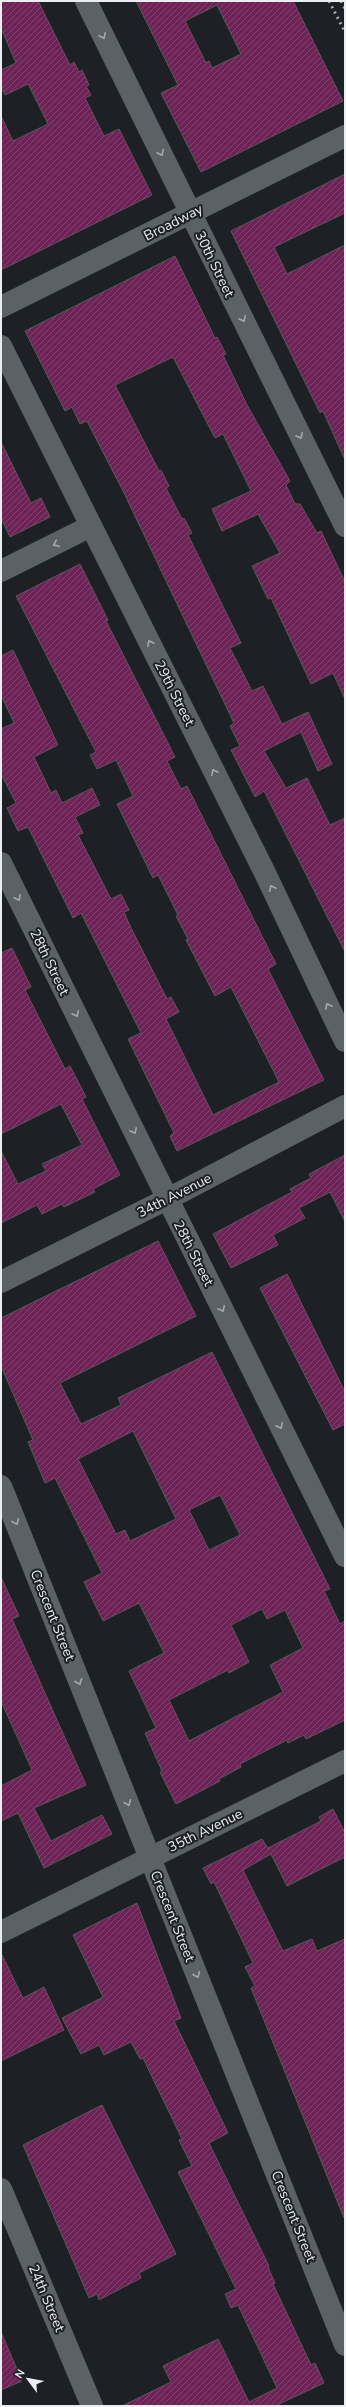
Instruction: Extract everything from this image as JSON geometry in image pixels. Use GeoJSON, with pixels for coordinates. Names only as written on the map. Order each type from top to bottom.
{"type":"FeatureCollection","features":[{"type":"Feature","properties":{"kind":"street","name":"30th Street"},"geometry":{"type":"LineString","coordinates":[[86,1],[345,526]]}},
{"type":"Feature","properties":{"kind":"street","name":"Broadway"},"geometry":{"type":"LineString","coordinates":[[1,307],[345,136]]}},
{"type":"Feature","properties":{"kind":"street","name":"29th Street"},"geometry":{"type":"LineString","coordinates":[[1,346],[265,873],[345,1041]]}},
{"type":"Feature","properties":{"kind":"street"},"geometry":{"type":"LineString","coordinates":[[1,571],[91,526]]}},
{"type":"Feature","properties":{"kind":"street","name":"28th Street"},"geometry":{"type":"LineString","coordinates":[[1,863],[345,1556]]}},
{"type":"Feature","properties":{"kind":"street","name":"34th Avenue"},"geometry":{"type":"LineString","coordinates":[[1,1282],[167,1199],[345,1106]]}},
{"type":"Feature","properties":{"kind":"street","name":"Crescent Street"},"geometry":{"type":"LineString","coordinates":[[1,1486],[345,2345]]}},
{"type":"Feature","properties":{"kind":"street","name":"35th Avenue"},"geometry":{"type":"LineString","coordinates":[[1,1932],[345,1761]]}},
{"type":"Feature","properties":{"kind":"street","name":"24th Street"},"geometry":{"type":"LineString","coordinates":[[1,2189],[92,2406]]}},
{"type":"Feature","properties":{"kind":"building"},"geometry":{"type":"Polygon","coordinates":[[[1,1],[38,1],[70,65],[74,62],[79,72],[82,70],[89,85],[86,86],[91,95],[85,98],[104,136],[119,129],[152,195],[1,270],[1,116],[13,141],[48,124],[28,84],[5,95],[1,87],[1,70],[16,63],[1,28],[1,1]]]}},
{"type":"Feature","properties":{"kind":"building"},"geometry":{"type":"Polygon","coordinates":[[[136,1],[293,1],[343,101],[201,172],[161,93],[178,85],[136,1]],[[217,5],[185,21],[206,63],[209,61],[212,68],[241,54],[217,5]]]}},
{"type":"Feature","properties":{"kind":"building"},"geometry":{"type":"Polygon","coordinates":[[[345,174],[345,213],[274,247],[287,274],[345,245],[345,460],[323,411],[320,413],[231,231],[345,174]]]}},
{"type":"Feature","properties":{"kind":"building"},"geometry":{"type":"Polygon","coordinates":[[[175,256],[215,338],[217,337],[226,354],[223,355],[247,405],[290,481],[286,485],[295,504],[300,504],[317,533],[321,531],[345,582],[345,699],[333,673],[311,684],[271,598],[268,599],[252,566],[280,553],[258,514],[222,531],[212,509],[251,491],[223,434],[215,438],[173,357],[115,385],[159,471],[161,470],[169,486],[166,488],[182,519],[184,518],[192,533],[188,535],[241,643],[230,648],[252,691],[263,686],[282,724],[308,712],[332,764],[318,771],[301,732],[264,751],[286,788],[307,778],[330,825],[345,818],[345,952],[264,791],[255,797],[231,750],[240,746],[230,726],[234,723],[124,493],[87,421],[80,424],[72,407],[65,411],[25,331],[175,256]]]}},
{"type":"Feature","properties":{"kind":"building"},"geometry":{"type":"Polygon","coordinates":[[[1,442],[31,503],[41,498],[50,517],[10,537],[1,518],[1,442]]]}},
{"type":"Feature","properties":{"kind":"building"},"geometry":{"type":"Polygon","coordinates":[[[80,564],[108,620],[106,621],[175,757],[167,761],[181,789],[187,786],[276,964],[268,969],[324,1080],[177,1151],[170,1136],[174,1133],[128,1039],[141,1033],[81,913],[73,918],[28,827],[18,831],[7,808],[16,803],[1,774],[1,729],[14,723],[1,695],[1,656],[13,650],[58,745],[34,757],[51,793],[56,790],[62,803],[92,788],[100,805],[75,817],[83,833],[78,835],[111,899],[121,894],[129,910],[124,912],[130,926],[167,999],[171,997],[179,1012],[166,1019],[213,1115],[279,1082],[231,987],[215,996],[186,940],[188,939],[176,916],[178,915],[158,875],[153,878],[117,804],[133,796],[116,760],[97,769],[90,755],[96,752],[16,596],[80,564]]]}},
{"type":"Feature","properties":{"kind":"building"},"geometry":{"type":"Polygon","coordinates":[[[12,948],[31,987],[25,990],[65,1069],[70,1066],[86,1097],[82,1099],[120,1175],[93,1189],[95,1192],[64,1207],[62,1204],[42,1214],[37,1205],[1,1223],[1,1151],[18,1184],[46,1171],[42,1164],[82,1145],[61,1104],[1,1134],[1,953],[12,948]]]}},
{"type":"Feature","properties":{"kind":"building"},"geometry":{"type":"Polygon","coordinates":[[[345,1155],[345,1222],[330,1192],[299,1208],[305,1218],[273,1235],[278,1245],[231,1268],[213,1234],[292,1192],[290,1189],[311,1178],[309,1174],[345,1155]]]}},
{"type":"Feature","properties":{"kind":"building"},"geometry":{"type":"Polygon","coordinates":[[[158,1241],[196,1316],[60,1383],[81,1424],[121,1405],[118,1398],[212,1352],[330,1589],[324,1591],[340,1624],[345,1621],[345,1720],[306,1739],[304,1735],[288,1743],[287,1740],[240,1764],[241,1767],[219,1779],[220,1781],[176,1804],[160,1772],[162,1771],[145,1733],[156,1728],[129,1671],[164,1653],[139,1603],[103,1621],[84,1582],[102,1573],[55,1478],[45,1483],[28,1442],[33,1440],[1,1366],[1,1318],[158,1241]],[[133,1431],[78,1459],[116,1534],[125,1530],[130,1541],[176,1519],[133,1431]],[[220,1495],[189,1510],[209,1550],[240,1535],[220,1495]],[[262,1609],[231,1625],[249,1662],[229,1673],[228,1670],[169,1700],[189,1741],[283,1692],[270,1665],[303,1648],[285,1610],[267,1619],[262,1609]]]}},
{"type":"Feature","properties":{"kind":"building"},"geometry":{"type":"Polygon","coordinates":[[[287,1274],[345,1392],[345,1424],[333,1430],[260,1288],[287,1274]]]}},
{"type":"Feature","properties":{"kind":"building"},"geometry":{"type":"Polygon","coordinates":[[[1,1577],[19,1616],[12,1619],[86,1785],[34,1808],[51,1841],[102,1815],[112,1834],[44,1868],[18,1813],[1,1821],[1,1786],[32,1770],[1,1701],[1,1577]]]}},
{"type":"Feature","properties":{"kind":"building"},"geometry":{"type":"Polygon","coordinates":[[[333,1809],[345,1833],[345,1857],[287,1886],[271,1854],[243,1870],[283,1951],[312,1939],[317,1951],[345,1939],[344,2218],[251,1988],[255,1986],[245,1967],[253,1963],[214,1882],[211,1884],[203,1868],[262,1839],[269,1850],[268,1848],[321,1821],[319,1817],[333,1809]]]}},
{"type":"Feature","properties":{"kind":"building"},"geometry":{"type":"Polygon","coordinates":[[[137,1903],[181,2018],[174,2021],[228,2133],[209,2143],[269,2266],[268,2267],[275,2283],[273,2284],[311,2365],[315,2363],[324,2383],[275,2406],[122,2406],[171,2382],[163,2366],[218,2339],[249,2402],[277,2388],[238,2305],[231,2308],[225,2294],[236,2289],[178,2172],[192,2166],[179,2140],[182,2139],[143,2058],[140,2059],[131,2042],[104,2055],[99,2045],[81,2054],[62,2018],[103,1997],[73,1935],[137,1903]]]}},
{"type":"Feature","properties":{"kind":"building"},"geometry":{"type":"Polygon","coordinates":[[[1,1953],[23,1998],[44,1987],[64,2030],[1,2061],[1,1953]]]}},
{"type":"Feature","properties":{"kind":"building"},"geometry":{"type":"Polygon","coordinates":[[[102,2105],[176,2254],[139,2273],[141,2278],[99,2300],[97,2294],[89,2298],[23,2145],[102,2105]]]}},
{"type":"Feature","properties":{"kind":"building"},"geometry":{"type":"Polygon","coordinates":[[[1,2332],[22,2381],[1,2390],[1,2332]]]}},
{"type":"Feature","properties":{"kind":"railway"},"geometry":{"type":"LineString","coordinates":[[329,1],[345,32]]}},
{"type":"Feature","properties":{"kind":"railway"},"geometry":{"type":"LineString","coordinates":[[341,1],[345,9]]}}]}
